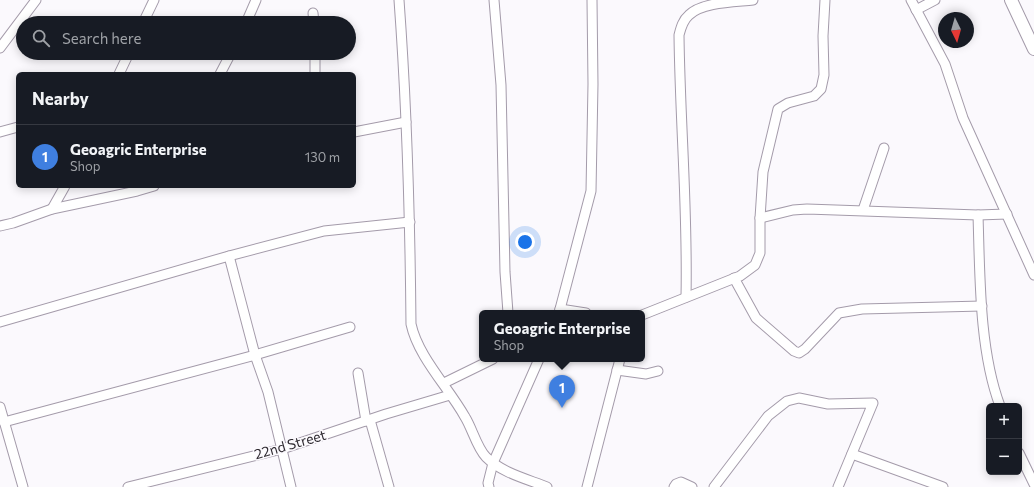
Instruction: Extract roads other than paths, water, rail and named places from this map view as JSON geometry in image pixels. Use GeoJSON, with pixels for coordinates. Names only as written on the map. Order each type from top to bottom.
{"type":"FeatureCollection","features":[{"type":"Feature","properties":{"kind":"street"},"geometry":{"type":"LineString","coordinates":[[24,16],[36,0]]}},
{"type":"Feature","properties":{"kind":"street"},"geometry":{"type":"LineString","coordinates":[[146,16],[154,0]]}},
{"type":"Feature","properties":{"kind":"street"},"geometry":{"type":"LineString","coordinates":[[249,16],[256,0]]}},
{"type":"Feature","properties":{"kind":"street"},"geometry":{"type":"LineString","coordinates":[[399,0],[410,222],[411,324],[426,359],[444,383],[450,395],[467,420],[485,456],[493,463],[504,469],[547,487]]}},
{"type":"Feature","properties":{"kind":"street"},"geometry":{"type":"LineString","coordinates":[[494,0],[501,85],[507,310]]}},
{"type":"Feature","properties":{"kind":"street"},"geometry":{"type":"LineString","coordinates":[[559,310],[591,191],[593,84],[592,0]]}},
{"type":"Feature","properties":{"kind":"street"},"geometry":{"type":"LineString","coordinates":[[686,297],[687,254],[679,35],[685,19],[701,4],[753,0]]}},
{"type":"Feature","properties":{"kind":"street"},"geometry":{"type":"LineString","coordinates":[[645,314],[740,276],[755,265],[760,253],[760,218],[763,172],[778,109],[788,103],[814,96],[821,89],[824,75],[823,36],[825,0]]}},
{"type":"Feature","properties":{"kind":"street"},"geometry":{"type":"LineString","coordinates":[[911,0],[944,64],[963,118],[1034,275]]}},
{"type":"Feature","properties":{"kind":"street"},"geometry":{"type":"LineString","coordinates":[[916,10],[935,0]]}},
{"type":"Feature","properties":{"kind":"street"},"geometry":{"type":"LineString","coordinates":[[1013,1],[1034,49]]}},
{"type":"Feature","properties":{"kind":"street"},"geometry":{"type":"LineString","coordinates":[[0,48],[16,27]]}},
{"type":"Feature","properties":{"kind":"street"},"geometry":{"type":"LineString","coordinates":[[120,72],[126,60]]}},
{"type":"Feature","properties":{"kind":"street"},"geometry":{"type":"LineString","coordinates":[[221,72],[227,60]]}},
{"type":"Feature","properties":{"kind":"street"},"geometry":{"type":"LineString","coordinates":[[315,60],[315,72]]}},
{"type":"Feature","properties":{"kind":"street"},"geometry":{"type":"LineString","coordinates":[[356,132],[406,122]]}},
{"type":"Feature","properties":{"kind":"street"},"geometry":{"type":"LineString","coordinates":[[0,132],[16,128]]}},
{"type":"Feature","properties":{"kind":"street"},"geometry":{"type":"LineString","coordinates":[[863,210],[884,148]]}},
{"type":"Feature","properties":{"kind":"street"},"geometry":{"type":"LineString","coordinates":[[52,209],[64,188]]}},
{"type":"Feature","properties":{"kind":"street"},"geometry":{"type":"LineString","coordinates":[[0,226],[52,209],[147,188]]}},
{"type":"Feature","properties":{"kind":"street"},"geometry":{"type":"LineString","coordinates":[[760,218],[793,210],[807,209],[978,215],[1007,214]]}},
{"type":"Feature","properties":{"kind":"street"},"geometry":{"type":"LineString","coordinates":[[978,215],[982,306],[990,371],[999,403]]}},
{"type":"Feature","properties":{"kind":"street"},"geometry":{"type":"LineString","coordinates":[[0,322],[229,256],[324,231],[410,222]]}},
{"type":"Feature","properties":{"kind":"street"},"geometry":{"type":"LineString","coordinates":[[229,256],[255,355],[268,392],[291,487]]}},
{"type":"Feature","properties":{"kind":"street"},"geometry":{"type":"LineString","coordinates":[[734,278],[756,318],[794,351],[799,353],[805,349],[839,313],[862,310],[982,306]]}},
{"type":"Feature","properties":{"kind":"street"},"geometry":{"type":"LineString","coordinates":[[4,422],[350,328]]}},
{"type":"Feature","properties":{"kind":"street"},"geometry":{"type":"LineString","coordinates":[[444,383],[488,362]]}},
{"type":"Feature","properties":{"kind":"street"},"geometry":{"type":"LineString","coordinates":[[489,487],[493,463],[537,362]]}},
{"type":"Feature","properties":{"kind":"street"},"geometry":{"type":"LineString","coordinates":[[587,487],[619,362]]}},
{"type":"Feature","properties":{"kind":"street"},"geometry":{"type":"LineString","coordinates":[[617,370],[646,374],[658,371]]}},
{"type":"Feature","properties":{"kind":"street"},"geometry":{"type":"LineString","coordinates":[[358,372],[368,420],[389,487]]}},
{"type":"Feature","properties":{"kind":"street","name":"22nd Street"},"geometry":{"type":"LineString","coordinates":[[128,487],[282,448],[450,395]]}},
{"type":"Feature","properties":{"kind":"street"},"geometry":{"type":"LineString","coordinates":[[714,487],[768,416],[787,401],[799,398],[828,404],[873,403],[838,487]]}},
{"type":"Feature","properties":{"kind":"street"},"geometry":{"type":"LineString","coordinates":[[0,407],[23,487]]}},
{"type":"Feature","properties":{"kind":"street"},"geometry":{"type":"LineString","coordinates":[[852,454],[943,487]]}},
{"type":"Feature","properties":{"kind":"street"},"geometry":{"type":"LineString","coordinates":[[1022,459],[1034,482]]}},
{"type":"Feature","properties":{"kind":"street"},"geometry":{"type":"LineString","coordinates":[[674,487],[676,484],[681,482],[692,487]]}},
{"type":"Feature","properties":{"kind":"place","name":"Geoagric Enterprise"},"geometry":{"type":"Point","coordinates":[562,408]}}]}
